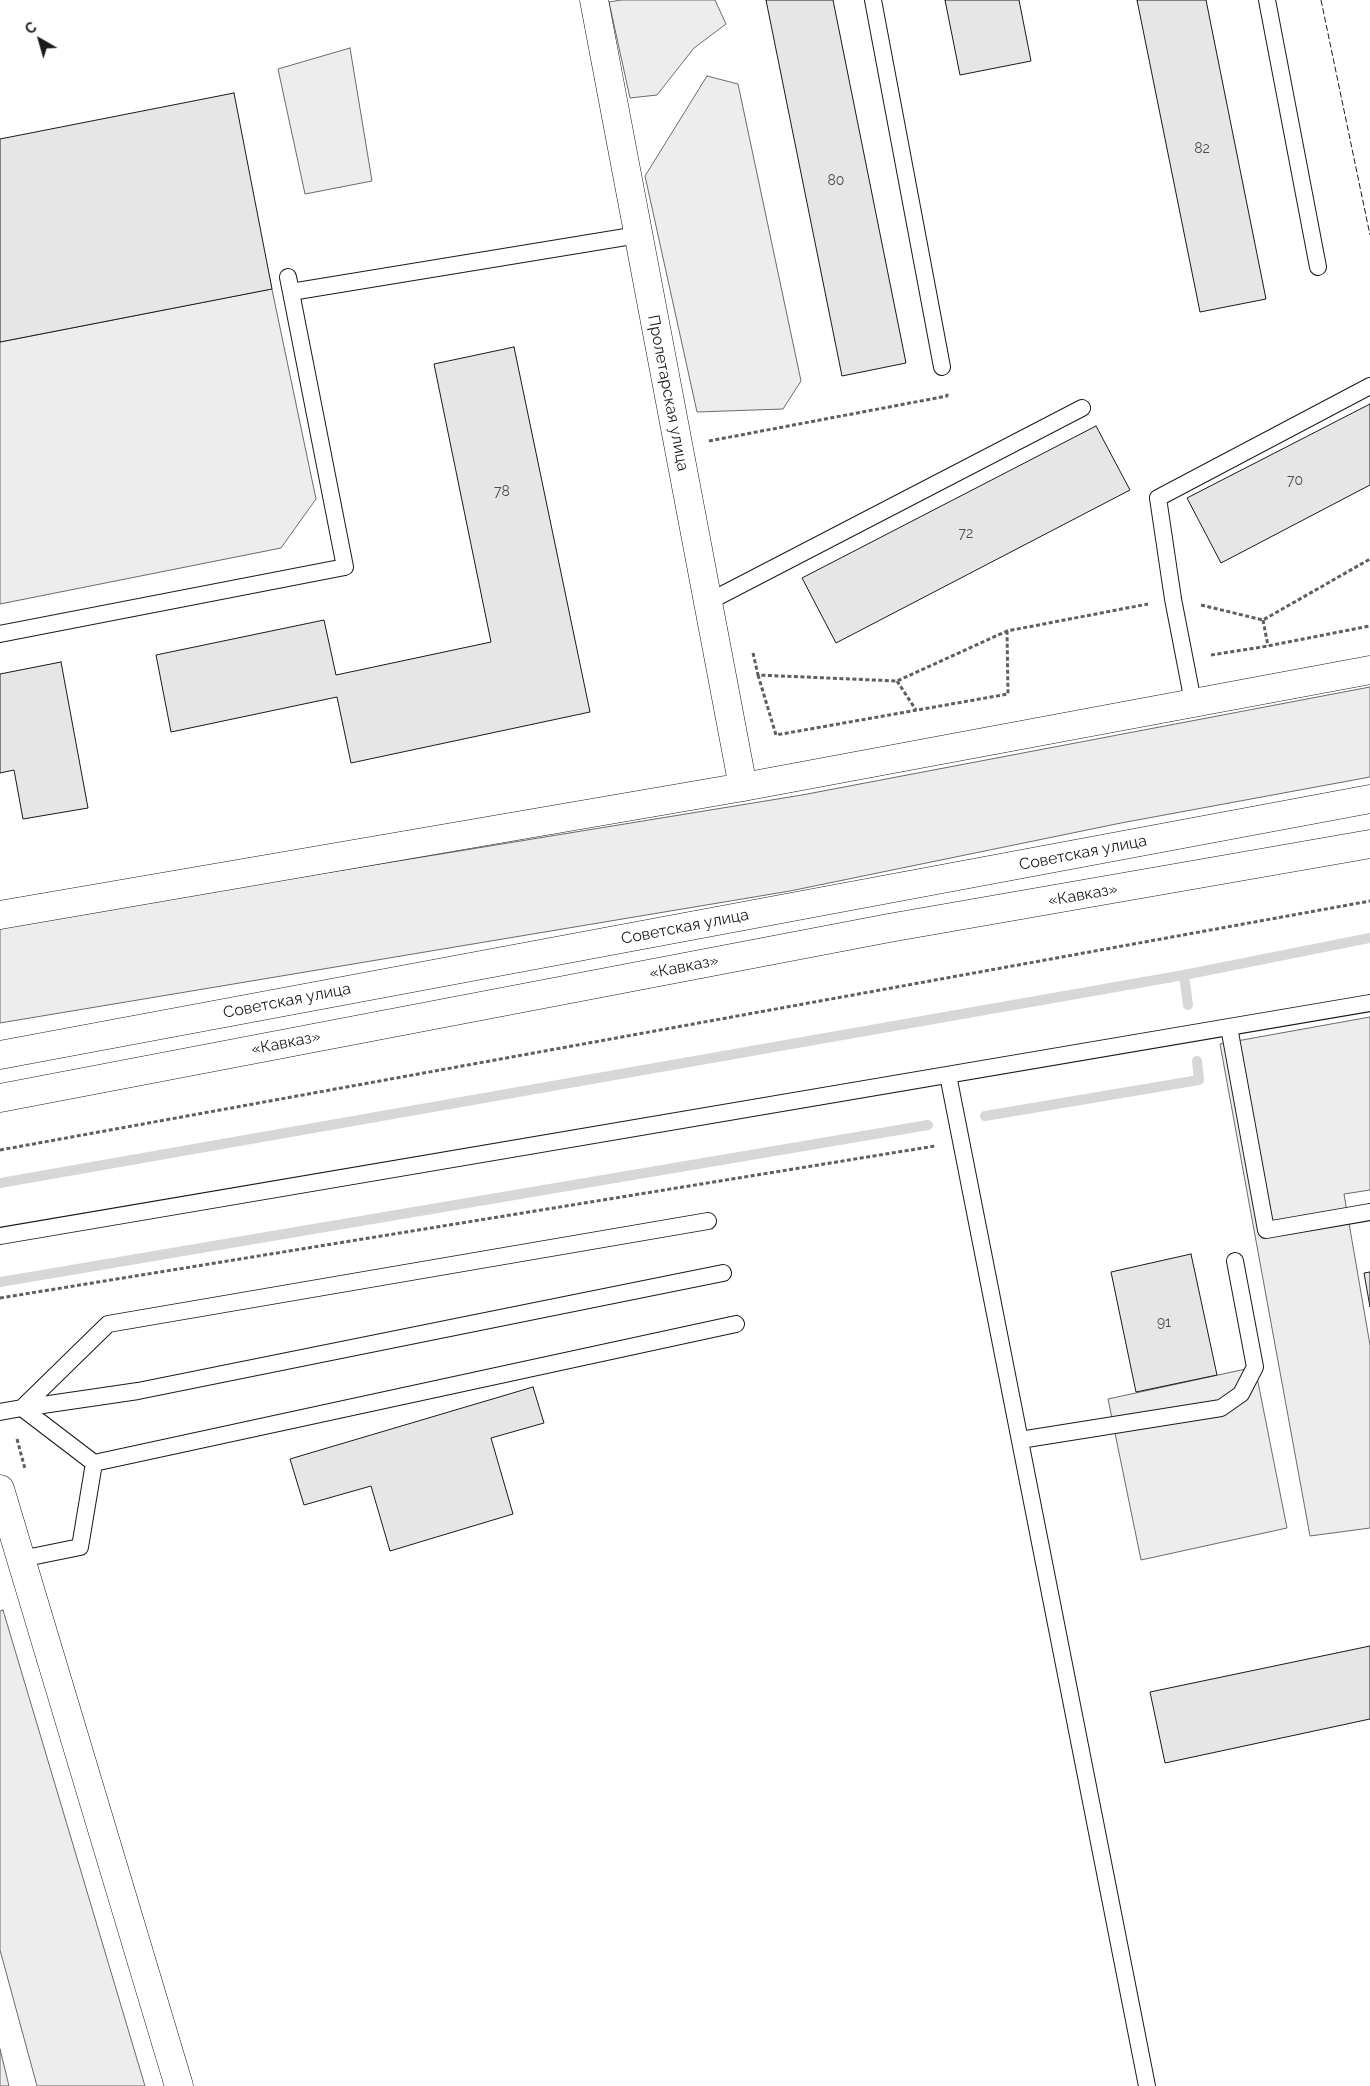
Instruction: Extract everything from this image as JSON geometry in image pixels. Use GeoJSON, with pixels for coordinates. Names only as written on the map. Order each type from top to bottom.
{"type":"FeatureCollection","features":[{"type":"Feature","properties":{"kind":"main road","name":"Пролетарская улица"},"geometry":{"type":"LineString","coordinates":[[594,0],[743,787]]}},
{"type":"Feature","properties":{"kind":"main road"},"geometry":{"type":"LineString","coordinates":[[0,915],[743,787],[1370,670]]}},
{"type":"Feature","properties":{"kind":"main road","name":"Советская улица"},"geometry":{"type":"LineString","coordinates":[[0,1055],[1370,799]]}},
{"type":"Feature","properties":{"kind":"main road","name":"«Кавказ»"},"geometry":{"type":"LineString","coordinates":[[0,1098],[889,928],[1370,844]]}},
{"type":"Feature","properties":{"kind":"main road"},"geometry":{"type":"LineString","coordinates":[[1324,852],[1370,855]]}},
{"type":"Feature","properties":{"kind":"main road"},"geometry":{"type":"LineString","coordinates":[[0,1489],[179,2086]]}},
{"type":"Feature","properties":{"kind":"lane"},"geometry":{"type":"LineString","coordinates":[[873,0],[942,367]]}},
{"type":"Feature","properties":{"kind":"lane"},"geometry":{"type":"LineString","coordinates":[[1267,0],[1318,268]]}},
{"type":"Feature","properties":{"kind":"lane"},"geometry":{"type":"LineString","coordinates":[[0,634],[345,567],[290,285],[638,235]]}},
{"type":"Feature","properties":{"kind":"lane"},"geometry":{"type":"LineString","coordinates":[[1193,702],[1173,599],[1158,498],[1370,386]]}},
{"type":"Feature","properties":{"kind":"lane"},"geometry":{"type":"LineString","coordinates":[[708,602],[1082,408]]}},
{"type":"Feature","properties":{"kind":"lane"},"geometry":{"type":"LineString","coordinates":[[0,1236],[1370,1003]]}},
{"type":"Feature","properties":{"kind":"lane"},"geometry":{"type":"LineString","coordinates":[[1228,1027],[1266,1230],[1370,1212]]}},
{"type":"Feature","properties":{"kind":"lane"},"geometry":{"type":"LineString","coordinates":[[948,1075],[1147,2086]]}},
{"type":"Feature","properties":{"kind":"lane"},"geometry":{"type":"LineString","coordinates":[[22,1408],[108,1324],[708,1221]]}},
{"type":"Feature","properties":{"kind":"lane"},"geometry":{"type":"LineString","coordinates":[[1020,1440],[1221,1408],[1241,1394],[1255,1367],[1235,1261]]}},
{"type":"Feature","properties":{"kind":"lane"},"geometry":{"type":"LineString","coordinates":[[0,1412],[138,1391],[723,1273]]}},
{"type":"Feature","properties":{"kind":"lane"},"geometry":{"type":"LineString","coordinates":[[22,1408],[94,1463],[736,1324]]}},
{"type":"Feature","properties":{"kind":"lane"},"geometry":{"type":"LineString","coordinates":[[21,1559],[80,1547],[94,1463]]}},
{"type":"Feature","properties":{"kind":"path"},"geometry":{"type":"LineString","coordinates":[[702,442],[948,396],[942,367]]}},
{"type":"Feature","properties":{"kind":"path"},"geometry":{"type":"LineString","coordinates":[[758,675],[897,681],[1007,631],[1173,599],[1263,620],[1370,559]]}},
{"type":"Feature","properties":{"kind":"path"},"geometry":{"type":"LineString","coordinates":[[1263,620],[1268,646]]}},
{"type":"Feature","properties":{"kind":"path"},"geometry":{"type":"LineString","coordinates":[[1184,659],[1268,646],[1370,626]]}},
{"type":"Feature","properties":{"kind":"path"},"geometry":{"type":"LineString","coordinates":[[751,646],[776,735],[1008,694],[1007,631]]}},
{"type":"Feature","properties":{"kind":"path"},"geometry":{"type":"LineString","coordinates":[[897,681],[916,710]]}},
{"type":"Feature","properties":{"kind":"path"},"geometry":{"type":"LineString","coordinates":[[0,1150],[1370,901]]}},
{"type":"Feature","properties":{"kind":"path"},"geometry":{"type":"LineString","coordinates":[[0,1298],[961,1141]]}},
{"type":"Feature","properties":{"kind":"shaded area"},"geometry":{"type":"Polygon","coordinates":[[[621,0],[715,0],[726,24],[694,48],[657,95],[630,98],[609,2],[621,0]]]}},
{"type":"Feature","properties":{"kind":"shaded area"},"geometry":{"type":"Polygon","coordinates":[[[350,48],[372,181],[305,194],[278,69],[350,48]]]}},
{"type":"Feature","properties":{"kind":"shaded area"},"geometry":{"type":"Polygon","coordinates":[[[707,76],[738,84],[801,381],[783,409],[697,412],[645,176],[707,76]]]}},
{"type":"Feature","properties":{"kind":"shaded area"},"geometry":{"type":"Polygon","coordinates":[[[266,261],[316,499],[281,548],[0,604],[0,342],[271,289],[266,261]]]}},
{"type":"Feature","properties":{"kind":"shaded area"},"geometry":{"type":"Polygon","coordinates":[[[1370,687],[1370,777],[1121,823],[790,891],[0,1023],[0,926],[802,795],[1370,687]]]}},
{"type":"Feature","properties":{"kind":"shaded area"},"geometry":{"type":"Polygon","coordinates":[[[1370,1017],[1370,1190],[1344,1194],[1370,1345],[1370,1528],[1310,1536],[1220,1044],[1370,1017]]]}},
{"type":"Feature","properties":{"kind":"shaded area"},"geometry":{"type":"Polygon","coordinates":[[[1255,1367],[1287,1528],[1141,1560],[1108,1399],[1255,1367]]]}},
{"type":"Feature","properties":{"kind":"shaded area"},"geometry":{"type":"Polygon","coordinates":[[[3,1610],[145,2086],[37,2086],[0,1950],[0,1611],[3,1610]]]}},
{"type":"Feature","properties":{"kind":"shaded area"},"geometry":{"type":"Polygon","coordinates":[[[0,2049],[9,2086],[0,2086],[0,2049]]]}},
{"type":"Feature","properties":{"kind":"building"},"geometry":{"type":"Polygon","coordinates":[[[766,0],[833,0],[906,363],[842,376],[766,0]]]}},
{"type":"Feature","properties":{"kind":"building"},"geometry":{"type":"Polygon","coordinates":[[[945,0],[1019,0],[1031,61],[960,75],[945,0]]]}},
{"type":"Feature","properties":{"kind":"building"},"geometry":{"type":"Polygon","coordinates":[[[1137,0],[1206,0],[1266,299],[1200,312],[1137,0]]]}},
{"type":"Feature","properties":{"kind":"building"},"geometry":{"type":"Polygon","coordinates":[[[234,93],[272,289],[0,342],[0,139],[234,93]]]}},
{"type":"Feature","properties":{"kind":"building"},"geometry":{"type":"Polygon","coordinates":[[[514,347],[590,712],[351,763],[337,697],[171,732],[156,655],[324,620],[336,675],[491,642],[434,364],[514,347]]]}},
{"type":"Feature","properties":{"kind":"building"},"geometry":{"type":"Polygon","coordinates":[[[1370,404],[1370,485],[1221,563],[1187,498],[1370,404]]]}},
{"type":"Feature","properties":{"kind":"building"},"geometry":{"type":"Polygon","coordinates":[[[1096,426],[1130,490],[836,643],[802,578],[1096,426]]]}},
{"type":"Feature","properties":{"kind":"building"},"geometry":{"type":"Polygon","coordinates":[[[61,662],[88,808],[23,819],[14,770],[0,773],[0,674],[61,662]]]}},
{"type":"Feature","properties":{"kind":"building"},"geometry":{"type":"Polygon","coordinates":[[[1191,1254],[1217,1375],[1136,1392],[1111,1272],[1191,1254]]]}},
{"type":"Feature","properties":{"kind":"building"},"geometry":{"type":"Polygon","coordinates":[[[1370,1272],[1370,1307],[1364,1273],[1370,1272]]]}},
{"type":"Feature","properties":{"kind":"building"},"geometry":{"type":"Polygon","coordinates":[[[533,1387],[544,1423],[491,1438],[513,1514],[390,1551],[371,1486],[304,1505],[290,1459],[533,1387]]]}},
{"type":"Feature","properties":{"kind":"building"},"geometry":{"type":"Polygon","coordinates":[[[1370,1646],[1370,1719],[1165,1763],[1150,1692],[1370,1646]]]}},
{"type":"Feature","properties":{"kind":"waterway"},"geometry":{"type":"LineString","coordinates":[[1188,1005],[1184,975],[1370,938]]}},
{"type":"Feature","properties":{"kind":"waterway"},"geometry":{"type":"LineString","coordinates":[[0,1183],[1184,975]]}},
{"type":"Feature","properties":{"kind":"waterway"},"geometry":{"type":"LineString","coordinates":[[985,1116],[1199,1080],[1197,1061]]}},
{"type":"Feature","properties":{"kind":"waterway"},"geometry":{"type":"LineString","coordinates":[[0,1282],[928,1125]]}},
{"type":"Feature","properties":{"kind":"fence"},"geometry":{"type":"LineString","coordinates":[[1321,0],[1370,235]]}}]}
